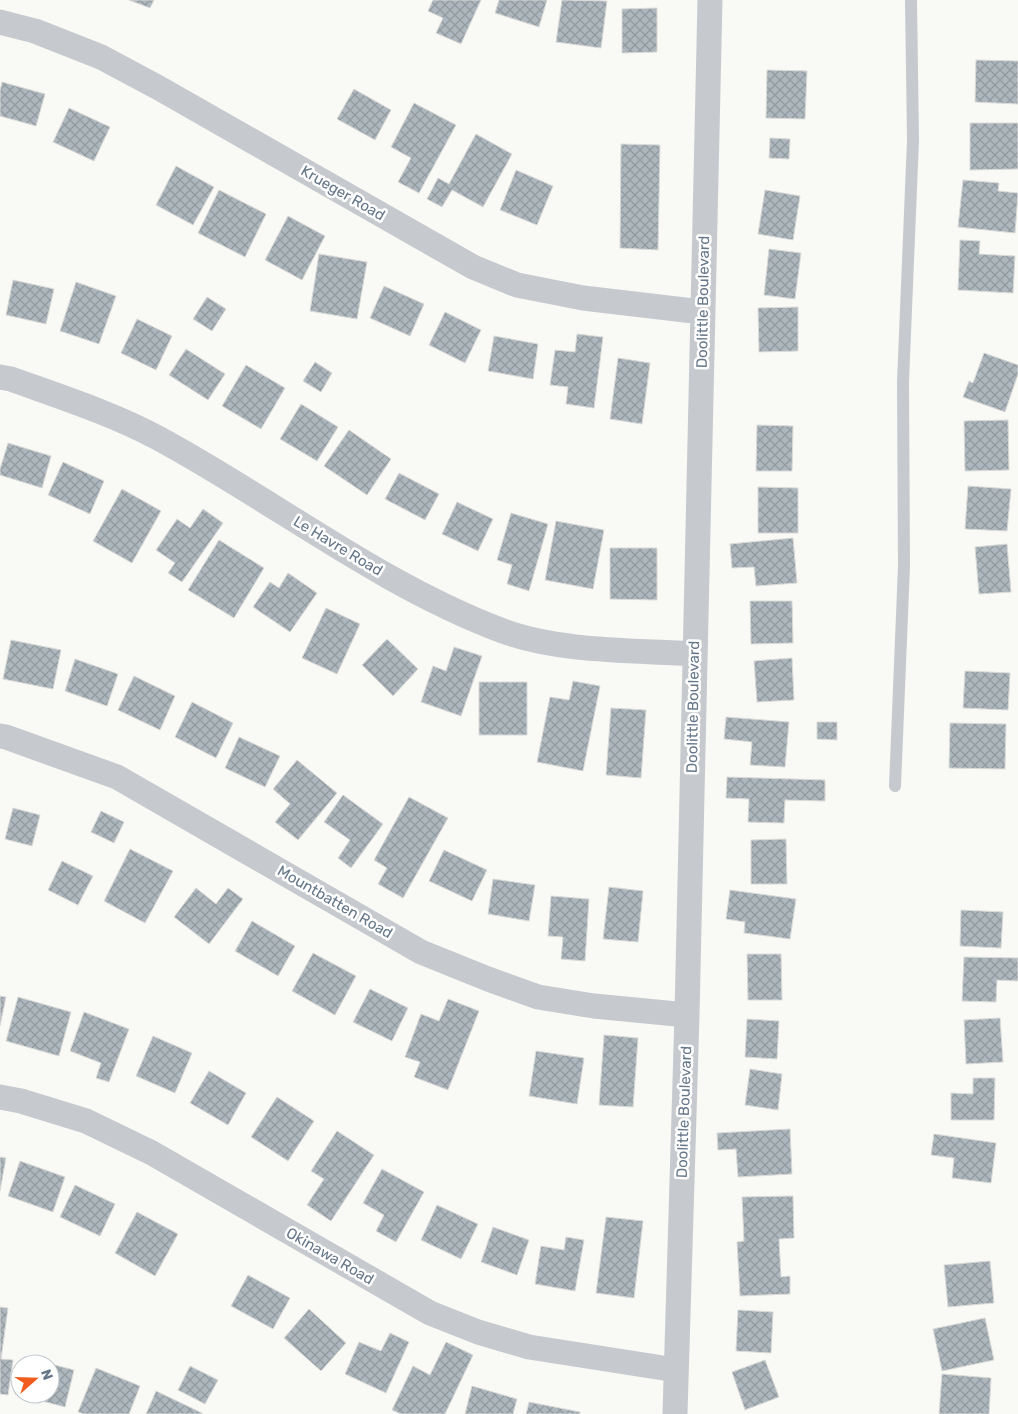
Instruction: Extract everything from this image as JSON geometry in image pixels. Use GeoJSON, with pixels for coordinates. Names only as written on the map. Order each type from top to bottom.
{"type":"FeatureCollection","features":[{"type":"Feature","properties":{"kind":"street","name":"Doolittle Boulevard"},"geometry":{"type":"LineString","coordinates":[[675,1414],[687,1015],[710,0]]}},
{"type":"Feature","properties":{"kind":"street","name":"Krueger Road"},"geometry":{"type":"LineString","coordinates":[[0,22],[35,31],[101,57],[159,88],[473,267],[517,285],[583,298],[702,312]]}},
{"type":"Feature","properties":{"kind":"street","name":"Le Havre Road"},"geometry":{"type":"LineString","coordinates":[[0,378],[11,379],[103,412],[158,438],[417,593],[504,632],[558,646],[694,654]]}},
{"type":"Feature","properties":{"kind":"street","name":"Mountbatten Road"},"geometry":{"type":"LineString","coordinates":[[0,736],[31,745],[117,777],[421,952],[538,997],[594,1006],[687,1015]]}},
{"type":"Feature","properties":{"kind":"street","name":"Okinawa Road"},"geometry":{"type":"LineString","coordinates":[[0,1098],[21,1101],[86,1121],[152,1153],[430,1313],[478,1332],[528,1347],[676,1370]]}},
{"type":"Feature","properties":{"kind":"lane"},"geometry":{"type":"LineString","coordinates":[[895,786],[904,566],[903,382],[914,140],[911,0]]}},
{"type":"Feature","properties":{"kind":"building"},"geometry":{"type":"Polygon","coordinates":[[[129,0],[154,0],[150,8],[129,0]]]}},
{"type":"Feature","properties":{"kind":"building"},"geometry":{"type":"Polygon","coordinates":[[[433,0],[481,0],[461,44],[436,33],[443,18],[428,11],[433,0]]]}},
{"type":"Feature","properties":{"kind":"building"},"geometry":{"type":"Polygon","coordinates":[[[499,0],[547,0],[539,27],[495,13],[499,0]]]}},
{"type":"Feature","properties":{"kind":"building"},"geometry":{"type":"Polygon","coordinates":[[[562,0],[607,1],[601,48],[556,42],[562,0]]]}},
{"type":"Feature","properties":{"kind":"building"},"geometry":{"type":"Polygon","coordinates":[[[657,8],[657,52],[622,53],[622,9],[657,8]]]}},
{"type":"Feature","properties":{"kind":"building"},"geometry":{"type":"Polygon","coordinates":[[[976,60],[1018,61],[1018,104],[975,102],[976,60]]]}},
{"type":"Feature","properties":{"kind":"building"},"geometry":{"type":"Polygon","coordinates":[[[767,70],[807,71],[805,119],[766,118],[767,70]]]}},
{"type":"Feature","properties":{"kind":"building"},"geometry":{"type":"Polygon","coordinates":[[[2,82],[45,94],[36,126],[0,116],[2,82]]]}},
{"type":"Feature","properties":{"kind":"building"},"geometry":{"type":"Polygon","coordinates":[[[354,89],[391,110],[375,140],[337,119],[354,89]]]}},
{"type":"Feature","properties":{"kind":"building"},"geometry":{"type":"Polygon","coordinates":[[[414,103],[456,125],[419,193],[398,182],[411,158],[391,147],[414,103]]]}},
{"type":"Feature","properties":{"kind":"building"},"geometry":{"type":"Polygon","coordinates":[[[69,108],[110,127],[94,161],[53,142],[69,108]]]}},
{"type":"Feature","properties":{"kind":"building"},"geometry":{"type":"Polygon","coordinates":[[[970,123],[1018,123],[1018,169],[970,170],[970,123]]]}},
{"type":"Feature","properties":{"kind":"building"},"geometry":{"type":"Polygon","coordinates":[[[476,134],[512,154],[483,207],[452,190],[442,207],[427,199],[438,178],[449,184],[476,134]]]}},
{"type":"Feature","properties":{"kind":"building"},"geometry":{"type":"Polygon","coordinates":[[[770,138],[790,139],[789,159],[769,158],[770,138]]]}},
{"type":"Feature","properties":{"kind":"building"},"geometry":{"type":"Polygon","coordinates":[[[621,144],[660,145],[658,250],[620,248],[621,144]]]}},
{"type":"Feature","properties":{"kind":"building"},"geometry":{"type":"Polygon","coordinates":[[[176,166],[214,187],[193,225],[156,205],[176,166]]]}},
{"type":"Feature","properties":{"kind":"building"},"geometry":{"type":"Polygon","coordinates":[[[516,170],[553,186],[537,225],[500,210],[516,170]]]}},
{"type":"Feature","properties":{"kind":"building"},"geometry":{"type":"Polygon","coordinates":[[[963,180],[999,183],[998,191],[1018,193],[1015,233],[958,227],[963,180]]]}},
{"type":"Feature","properties":{"kind":"building"},"geometry":{"type":"Polygon","coordinates":[[[219,190],[266,214],[245,257],[198,233],[219,190]]]}},
{"type":"Feature","properties":{"kind":"building"},"geometry":{"type":"Polygon","coordinates":[[[765,190],[800,196],[793,240],[758,234],[765,190]]]}},
{"type":"Feature","properties":{"kind":"building"},"geometry":{"type":"Polygon","coordinates":[[[288,216],[325,236],[302,280],[265,260],[288,216]]]}},
{"type":"Feature","properties":{"kind":"building"},"geometry":{"type":"Polygon","coordinates":[[[960,240],[980,241],[979,254],[1015,256],[1013,293],[958,290],[960,240]]]}},
{"type":"Feature","properties":{"kind":"building"},"geometry":{"type":"Polygon","coordinates":[[[769,249],[801,253],[795,299],[764,295],[769,249]]]}},
{"type":"Feature","properties":{"kind":"building"},"geometry":{"type":"Polygon","coordinates":[[[319,254],[367,262],[357,319],[310,311],[319,254]]]}},
{"type":"Feature","properties":{"kind":"building"},"geometry":{"type":"Polygon","coordinates":[[[13,280],[54,289],[46,324],[6,315],[13,280]]]}},
{"type":"Feature","properties":{"kind":"building"},"geometry":{"type":"Polygon","coordinates":[[[76,282],[116,296],[99,344],[60,331],[76,282]]]}},
{"type":"Feature","properties":{"kind":"building"},"geometry":{"type":"Polygon","coordinates":[[[384,286],[424,304],[410,336],[370,318],[384,286]]]}},
{"type":"Feature","properties":{"kind":"building"},"geometry":{"type":"Polygon","coordinates":[[[207,297],[226,309],[212,331],[193,319],[207,297]]]}},
{"type":"Feature","properties":{"kind":"building"},"geometry":{"type":"Polygon","coordinates":[[[798,307],[798,351],[759,352],[758,308],[798,307]]]}},
{"type":"Feature","properties":{"kind":"building"},"geometry":{"type":"Polygon","coordinates":[[[445,312],[481,330],[465,363],[429,345],[445,312]]]}},
{"type":"Feature","properties":{"kind":"building"},"geometry":{"type":"Polygon","coordinates":[[[137,319],[172,336],[156,370],[121,353],[137,319]]]}},
{"type":"Feature","properties":{"kind":"building"},"geometry":{"type":"Polygon","coordinates":[[[577,334],[603,337],[594,408],[566,404],[568,387],[550,385],[555,350],[575,352],[577,334]]]}},
{"type":"Feature","properties":{"kind":"building"},"geometry":{"type":"Polygon","coordinates":[[[494,336],[538,344],[533,379],[488,371],[494,336]]]}},
{"type":"Feature","properties":{"kind":"building"},"geometry":{"type":"Polygon","coordinates":[[[186,349],[225,374],[208,400],[169,375],[186,349]]]}},
{"type":"Feature","properties":{"kind":"building"},"geometry":{"type":"Polygon","coordinates":[[[984,353],[1018,365],[1018,374],[1005,412],[963,397],[969,381],[973,383],[984,353]]]}},
{"type":"Feature","properties":{"kind":"building"},"geometry":{"type":"Polygon","coordinates":[[[618,358],[650,363],[642,424],[610,419],[618,358]]]}},
{"type":"Feature","properties":{"kind":"building"},"geometry":{"type":"Polygon","coordinates":[[[315,362],[332,373],[321,392],[303,381],[315,362]]]}},
{"type":"Feature","properties":{"kind":"building"},"geometry":{"type":"Polygon","coordinates":[[[246,365],[285,388],[261,429],[222,406],[246,365]]]}},
{"type":"Feature","properties":{"kind":"building"},"geometry":{"type":"Polygon","coordinates":[[[301,404],[338,427],[317,461],[280,439],[301,404]]]}},
{"type":"Feature","properties":{"kind":"building"},"geometry":{"type":"Polygon","coordinates":[[[1008,420],[1009,470],[965,471],[964,421],[1008,420]]]}},
{"type":"Feature","properties":{"kind":"building"},"geometry":{"type":"Polygon","coordinates":[[[757,425],[793,426],[792,471],[756,471],[757,425]]]}},
{"type":"Feature","properties":{"kind":"building"},"geometry":{"type":"Polygon","coordinates":[[[349,430],[391,459],[367,495],[324,466],[349,430]]]}},
{"type":"Feature","properties":{"kind":"building"},"geometry":{"type":"Polygon","coordinates":[[[8,443],[51,456],[42,488],[0,475],[8,443]]]}},
{"type":"Feature","properties":{"kind":"building"},"geometry":{"type":"Polygon","coordinates":[[[63,462],[104,481],[90,514],[48,495],[63,462]]]}},
{"type":"Feature","properties":{"kind":"building"},"geometry":{"type":"Polygon","coordinates":[[[399,473],[439,494],[425,520],[385,499],[399,473]]]}},
{"type":"Feature","properties":{"kind":"building"},"geometry":{"type":"Polygon","coordinates":[[[968,486],[1011,489],[1007,531],[965,529],[968,486]]]}},
{"type":"Feature","properties":{"kind":"building"},"geometry":{"type":"Polygon","coordinates":[[[758,487],[798,488],[798,533],[758,533],[758,487]]]}},
{"type":"Feature","properties":{"kind":"building"},"geometry":{"type":"Polygon","coordinates":[[[122,489],[161,511],[132,563],[93,541],[122,489]]]}},
{"type":"Feature","properties":{"kind":"building"},"geometry":{"type":"Polygon","coordinates":[[[457,502],[493,519],[478,551],[442,534],[457,502]]]}},
{"type":"Feature","properties":{"kind":"building"},"geometry":{"type":"Polygon","coordinates":[[[203,509],[223,523],[182,582],[168,573],[175,563],[156,550],[177,519],[190,528],[203,509]]]}},
{"type":"Feature","properties":{"kind":"building"},"geometry":{"type":"Polygon","coordinates":[[[511,513],[548,524],[529,591],[507,584],[512,565],[497,560],[511,513]]]}},
{"type":"Feature","properties":{"kind":"building"},"geometry":{"type":"Polygon","coordinates":[[[556,521],[604,530],[593,589],[545,580],[556,521]]]}},
{"type":"Feature","properties":{"kind":"building"},"geometry":{"type":"Polygon","coordinates":[[[793,538],[797,583],[756,586],[754,567],[732,568],[730,544],[793,538]]]}},
{"type":"Feature","properties":{"kind":"building"},"geometry":{"type":"Polygon","coordinates":[[[219,540],[264,568],[234,618],[188,590],[219,540]]]}},
{"type":"Feature","properties":{"kind":"building"},"geometry":{"type":"Polygon","coordinates":[[[1007,544],[1011,592],[979,594],[975,547],[1007,544]]]}},
{"type":"Feature","properties":{"kind":"building"},"geometry":{"type":"Polygon","coordinates":[[[610,548],[657,548],[657,600],[610,599],[610,548]]]}},
{"type":"Feature","properties":{"kind":"building"},"geometry":{"type":"Polygon","coordinates":[[[288,573],[317,593],[290,632],[253,607],[270,582],[279,588],[288,573]]]}},
{"type":"Feature","properties":{"kind":"building"},"geometry":{"type":"Polygon","coordinates":[[[750,601],[792,601],[793,643],[751,644],[750,601]]]}},
{"type":"Feature","properties":{"kind":"building"},"geometry":{"type":"Polygon","coordinates":[[[326,608],[360,624],[337,674],[302,658],[326,608]]]}},
{"type":"Feature","properties":{"kind":"building"},"geometry":{"type":"Polygon","coordinates":[[[387,639],[418,669],[393,696],[362,665],[387,639]]]}},
{"type":"Feature","properties":{"kind":"building"},"geometry":{"type":"Polygon","coordinates":[[[11,640],[61,650],[53,689],[3,679],[11,640]]]}},
{"type":"Feature","properties":{"kind":"building"},"geometry":{"type":"Polygon","coordinates":[[[454,647],[482,656],[461,716],[421,702],[433,666],[446,671],[454,647]]]}},
{"type":"Feature","properties":{"kind":"building"},"geometry":{"type":"Polygon","coordinates":[[[792,658],[794,700],[757,702],[754,661],[792,658]]]}},
{"type":"Feature","properties":{"kind":"building"},"geometry":{"type":"Polygon","coordinates":[[[75,659],[118,674],[107,706],[65,691],[75,659]]]}},
{"type":"Feature","properties":{"kind":"building"},"geometry":{"type":"Polygon","coordinates":[[[965,671],[1010,673],[1008,710],[963,708],[965,671]]]}},
{"type":"Feature","properties":{"kind":"building"},"geometry":{"type":"Polygon","coordinates":[[[134,676],[175,696],[160,730],[118,710],[134,676]]]}},
{"type":"Feature","properties":{"kind":"building"},"geometry":{"type":"Polygon","coordinates":[[[573,681],[600,686],[583,771],[537,762],[550,697],[569,700],[573,681]]]}},
{"type":"Feature","properties":{"kind":"building"},"geometry":{"type":"Polygon","coordinates":[[[479,682],[527,682],[527,735],[479,735],[479,682]]]}},
{"type":"Feature","properties":{"kind":"building"},"geometry":{"type":"Polygon","coordinates":[[[192,702],[233,723],[216,758],[175,737],[192,702]]]}},
{"type":"Feature","properties":{"kind":"building"},"geometry":{"type":"Polygon","coordinates":[[[611,708],[646,710],[641,778],[606,775],[611,708]]]}},
{"type":"Feature","properties":{"kind":"building"},"geometry":{"type":"Polygon","coordinates":[[[726,717],[789,722],[785,767],[750,765],[752,742],[724,739],[726,717]]]}},
{"type":"Feature","properties":{"kind":"building"},"geometry":{"type":"Polygon","coordinates":[[[817,722],[837,722],[837,740],[817,739],[817,722]]]}},
{"type":"Feature","properties":{"kind":"building"},"geometry":{"type":"Polygon","coordinates":[[[950,723],[1006,724],[1005,769],[949,768],[950,723]]]}},
{"type":"Feature","properties":{"kind":"building"},"geometry":{"type":"Polygon","coordinates":[[[239,737],[280,756],[265,787],[225,768],[239,737]]]}},
{"type":"Feature","properties":{"kind":"building"},"geometry":{"type":"Polygon","coordinates":[[[297,760],[337,793],[298,840],[275,822],[290,804],[273,789],[297,760]]]}},
{"type":"Feature","properties":{"kind":"building"},"geometry":{"type":"Polygon","coordinates":[[[727,777],[825,780],[825,801],[785,800],[784,823],[748,822],[749,799],[726,798],[727,777]]]}},
{"type":"Feature","properties":{"kind":"building"},"geometry":{"type":"Polygon","coordinates":[[[343,795],[383,824],[351,868],[338,858],[350,840],[324,822],[343,795]]]}},
{"type":"Feature","properties":{"kind":"building"},"geometry":{"type":"Polygon","coordinates":[[[409,797],[448,818],[403,898],[378,884],[387,868],[374,860],[409,797]]]}},
{"type":"Feature","properties":{"kind":"building"},"geometry":{"type":"Polygon","coordinates":[[[13,808],[40,815],[32,846],[5,839],[13,808]]]}},
{"type":"Feature","properties":{"kind":"building"},"geometry":{"type":"Polygon","coordinates":[[[101,811],[124,822],[114,843],[91,832],[101,811]]]}},
{"type":"Feature","properties":{"kind":"building"},"geometry":{"type":"Polygon","coordinates":[[[786,839],[787,884],[751,884],[751,840],[786,839]]]}},
{"type":"Feature","properties":{"kind":"building"},"geometry":{"type":"Polygon","coordinates":[[[130,849],[173,871],[145,923],[104,901],[130,849]]]}},
{"type":"Feature","properties":{"kind":"building"},"geometry":{"type":"Polygon","coordinates":[[[444,850],[487,870],[472,901],[429,881],[444,850]]]}},
{"type":"Feature","properties":{"kind":"building"},"geometry":{"type":"Polygon","coordinates":[[[62,861],[93,876],[78,905],[48,890],[62,861]]]}},
{"type":"Feature","properties":{"kind":"building"},"geometry":{"type":"Polygon","coordinates":[[[493,879],[535,885],[529,921],[488,914],[493,879]]]}},
{"type":"Feature","properties":{"kind":"building"},"geometry":{"type":"Polygon","coordinates":[[[609,887],[643,891],[638,942],[603,939],[609,887]]]}},
{"type":"Feature","properties":{"kind":"building"},"geometry":{"type":"Polygon","coordinates":[[[196,888],[216,904],[228,888],[243,899],[209,944],[174,917],[196,888]]]}},
{"type":"Feature","properties":{"kind":"building"},"geometry":{"type":"Polygon","coordinates":[[[730,890],[796,899],[790,939],[744,933],[745,922],[726,919],[730,890]]]}},
{"type":"Feature","properties":{"kind":"building"},"geometry":{"type":"Polygon","coordinates":[[[551,896],[589,899],[585,961],[561,959],[563,937],[548,936],[551,896]]]}},
{"type":"Feature","properties":{"kind":"building"},"geometry":{"type":"Polygon","coordinates":[[[961,910],[1003,912],[1001,948],[960,946],[961,910]]]}},
{"type":"Feature","properties":{"kind":"building"},"geometry":{"type":"Polygon","coordinates":[[[252,921],[295,946],[278,976],[235,951],[252,921]]]}},
{"type":"Feature","properties":{"kind":"building"},"geometry":{"type":"Polygon","coordinates":[[[313,953],[356,976],[335,1015],[292,991],[313,953]]]}},
{"type":"Feature","properties":{"kind":"building"},"geometry":{"type":"Polygon","coordinates":[[[747,954],[781,954],[782,1000],[748,1000],[747,954]]]}},
{"type":"Feature","properties":{"kind":"building"},"geometry":{"type":"Polygon","coordinates":[[[964,957],[1018,958],[1018,981],[997,980],[996,1002],[962,1001],[964,957]]]}},
{"type":"Feature","properties":{"kind":"building"},"geometry":{"type":"Polygon","coordinates":[[[370,989],[408,1008],[392,1041],[353,1022],[370,989]]]}},
{"type":"Feature","properties":{"kind":"building"},"geometry":{"type":"Polygon","coordinates":[[[0,996],[6,997],[0,1026],[0,996]]]}},
{"type":"Feature","properties":{"kind":"building"},"geometry":{"type":"Polygon","coordinates":[[[18,997],[71,1012],[59,1056],[6,1041],[18,997]]]}},
{"type":"Feature","properties":{"kind":"building"},"geometry":{"type":"Polygon","coordinates":[[[448,999],[479,1011],[448,1090],[414,1077],[420,1062],[405,1057],[421,1014],[439,1021],[448,999]]]}},
{"type":"Feature","properties":{"kind":"building"},"geometry":{"type":"Polygon","coordinates":[[[84,1012],[129,1029],[109,1082],[96,1078],[101,1063],[70,1051],[84,1012]]]}},
{"type":"Feature","properties":{"kind":"building"},"geometry":{"type":"Polygon","coordinates":[[[1000,1018],[1003,1062],[966,1064],[964,1020],[1000,1018]]]}},
{"type":"Feature","properties":{"kind":"building"},"geometry":{"type":"Polygon","coordinates":[[[747,1019],[779,1021],[777,1059],[745,1057],[747,1019]]]}},
{"type":"Feature","properties":{"kind":"building"},"geometry":{"type":"Polygon","coordinates":[[[604,1035],[638,1038],[633,1107],[599,1105],[604,1035]]]}},
{"type":"Feature","properties":{"kind":"building"},"geometry":{"type":"Polygon","coordinates":[[[153,1036],[192,1053],[175,1093],[136,1076],[153,1036]]]}},
{"type":"Feature","properties":{"kind":"building"},"geometry":{"type":"Polygon","coordinates":[[[536,1051],[584,1058],[577,1104],[529,1096],[536,1051]]]}},
{"type":"Feature","properties":{"kind":"building"},"geometry":{"type":"Polygon","coordinates":[[[750,1069],[782,1074],[778,1110],[745,1105],[750,1069]]]}},
{"type":"Feature","properties":{"kind":"building"},"geometry":{"type":"Polygon","coordinates":[[[209,1071],[246,1093],[228,1125],[190,1103],[209,1071]]]}},
{"type":"Feature","properties":{"kind":"building"},"geometry":{"type":"Polygon","coordinates":[[[973,1078],[995,1078],[994,1120],[951,1120],[951,1093],[973,1094],[973,1078]]]}},
{"type":"Feature","properties":{"kind":"building"},"geometry":{"type":"Polygon","coordinates":[[[277,1097],[314,1121],[288,1161],[251,1137],[277,1097]]]}},
{"type":"Feature","properties":{"kind":"building"},"geometry":{"type":"Polygon","coordinates":[[[790,1129],[792,1174],[738,1177],[736,1149],[718,1150],[717,1133],[790,1129]]]}},
{"type":"Feature","properties":{"kind":"building"},"geometry":{"type":"Polygon","coordinates":[[[337,1131],[374,1155],[331,1221],[307,1205],[324,1179],[311,1171],[337,1131]]]}},
{"type":"Feature","properties":{"kind":"building"},"geometry":{"type":"Polygon","coordinates":[[[934,1134],[996,1143],[991,1183],[952,1178],[954,1158],[931,1155],[934,1134]]]}},
{"type":"Feature","properties":{"kind":"building"},"geometry":{"type":"Polygon","coordinates":[[[0,1157],[6,1158],[0,1191],[0,1157]]]}},
{"type":"Feature","properties":{"kind":"building"},"geometry":{"type":"Polygon","coordinates":[[[20,1161],[65,1177],[53,1212],[8,1196],[20,1161]]]}},
{"type":"Feature","properties":{"kind":"building"},"geometry":{"type":"Polygon","coordinates":[[[382,1169],[424,1192],[396,1242],[376,1231],[384,1215],[363,1203],[382,1169]]]}},
{"type":"Feature","properties":{"kind":"building"},"geometry":{"type":"Polygon","coordinates":[[[75,1185],[115,1204],[100,1236],[60,1217],[75,1185]]]}},
{"type":"Feature","properties":{"kind":"building"},"geometry":{"type":"Polygon","coordinates":[[[793,1196],[794,1238],[779,1239],[781,1277],[790,1276],[790,1294],[740,1296],[737,1242],[744,1241],[742,1197],[793,1196]]]}},
{"type":"Feature","properties":{"kind":"building"},"geometry":{"type":"Polygon","coordinates":[[[437,1205],[478,1224],[461,1259],[421,1240],[437,1205]]]}},
{"type":"Feature","properties":{"kind":"building"},"geometry":{"type":"Polygon","coordinates":[[[137,1212],[178,1234],[155,1276],[115,1253],[137,1212]]]}},
{"type":"Feature","properties":{"kind":"building"},"geometry":{"type":"Polygon","coordinates":[[[606,1217],[643,1221],[634,1298],[596,1293],[606,1217]]]}},
{"type":"Feature","properties":{"kind":"building"},"geometry":{"type":"Polygon","coordinates":[[[493,1227],[529,1240],[517,1275],[481,1262],[493,1227]]]}},
{"type":"Feature","properties":{"kind":"building"},"geometry":{"type":"Polygon","coordinates":[[[566,1237],[584,1240],[575,1291],[535,1284],[541,1246],[564,1250],[566,1237]]]}},
{"type":"Feature","properties":{"kind":"building"},"geometry":{"type":"Polygon","coordinates":[[[990,1261],[994,1303],[948,1307],[944,1265],[990,1261]]]}},
{"type":"Feature","properties":{"kind":"building"},"geometry":{"type":"Polygon","coordinates":[[[248,1275],[290,1298],[273,1329],[231,1306],[248,1275]]]}},
{"type":"Feature","properties":{"kind":"building"},"geometry":{"type":"Polygon","coordinates":[[[0,1307],[8,1308],[1,1359],[10,1360],[10,1381],[8,1395],[0,1394],[0,1307]]]}},
{"type":"Feature","properties":{"kind":"building"},"geometry":{"type":"Polygon","coordinates":[[[309,1309],[346,1343],[321,1371],[284,1338],[309,1309]]]}},
{"type":"Feature","properties":{"kind":"building"},"geometry":{"type":"Polygon","coordinates":[[[738,1310],[773,1312],[771,1353],[736,1351],[738,1310]]]}},
{"type":"Feature","properties":{"kind":"building"},"geometry":{"type":"Polygon","coordinates":[[[985,1318],[994,1360],[942,1371],[933,1329],[985,1318]]]}},
{"type":"Feature","properties":{"kind":"building"},"geometry":{"type":"Polygon","coordinates":[[[390,1333],[409,1342],[386,1393],[345,1374],[359,1342],[381,1351],[390,1333]]]}},
{"type":"Feature","properties":{"kind":"building"},"geometry":{"type":"Polygon","coordinates":[[[446,1342],[473,1355],[445,1414],[401,1414],[392,1410],[413,1366],[430,1375],[446,1342]]]}},
{"type":"Feature","properties":{"kind":"building"},"geometry":{"type":"Polygon","coordinates":[[[765,1360],[779,1397],[745,1410],[732,1372],[765,1360]]]}},
{"type":"Feature","properties":{"kind":"building"},"geometry":{"type":"Polygon","coordinates":[[[60,1366],[74,1370],[65,1407],[53,1404],[60,1404],[60,1366]]]}},
{"type":"Feature","properties":{"kind":"building"},"geometry":{"type":"Polygon","coordinates":[[[190,1366],[218,1380],[205,1404],[178,1390],[190,1366]]]}},
{"type":"Feature","properties":{"kind":"building"},"geometry":{"type":"Polygon","coordinates":[[[96,1368],[140,1386],[129,1414],[84,1414],[78,1412],[96,1368]]]}},
{"type":"Feature","properties":{"kind":"building"},"geometry":{"type":"Polygon","coordinates":[[[942,1374],[991,1378],[989,1414],[939,1414],[942,1374]]]}},
{"type":"Feature","properties":{"kind":"building"},"geometry":{"type":"Polygon","coordinates":[[[472,1386],[517,1399],[513,1414],[465,1414],[472,1386]]]}},
{"type":"Feature","properties":{"kind":"building"},"geometry":{"type":"Polygon","coordinates":[[[156,1391],[202,1413],[202,1414],[146,1414],[156,1391]]]}},
{"type":"Feature","properties":{"kind":"building"},"geometry":{"type":"Polygon","coordinates":[[[529,1402],[580,1412],[580,1414],[526,1414],[529,1402]]]}}]}
